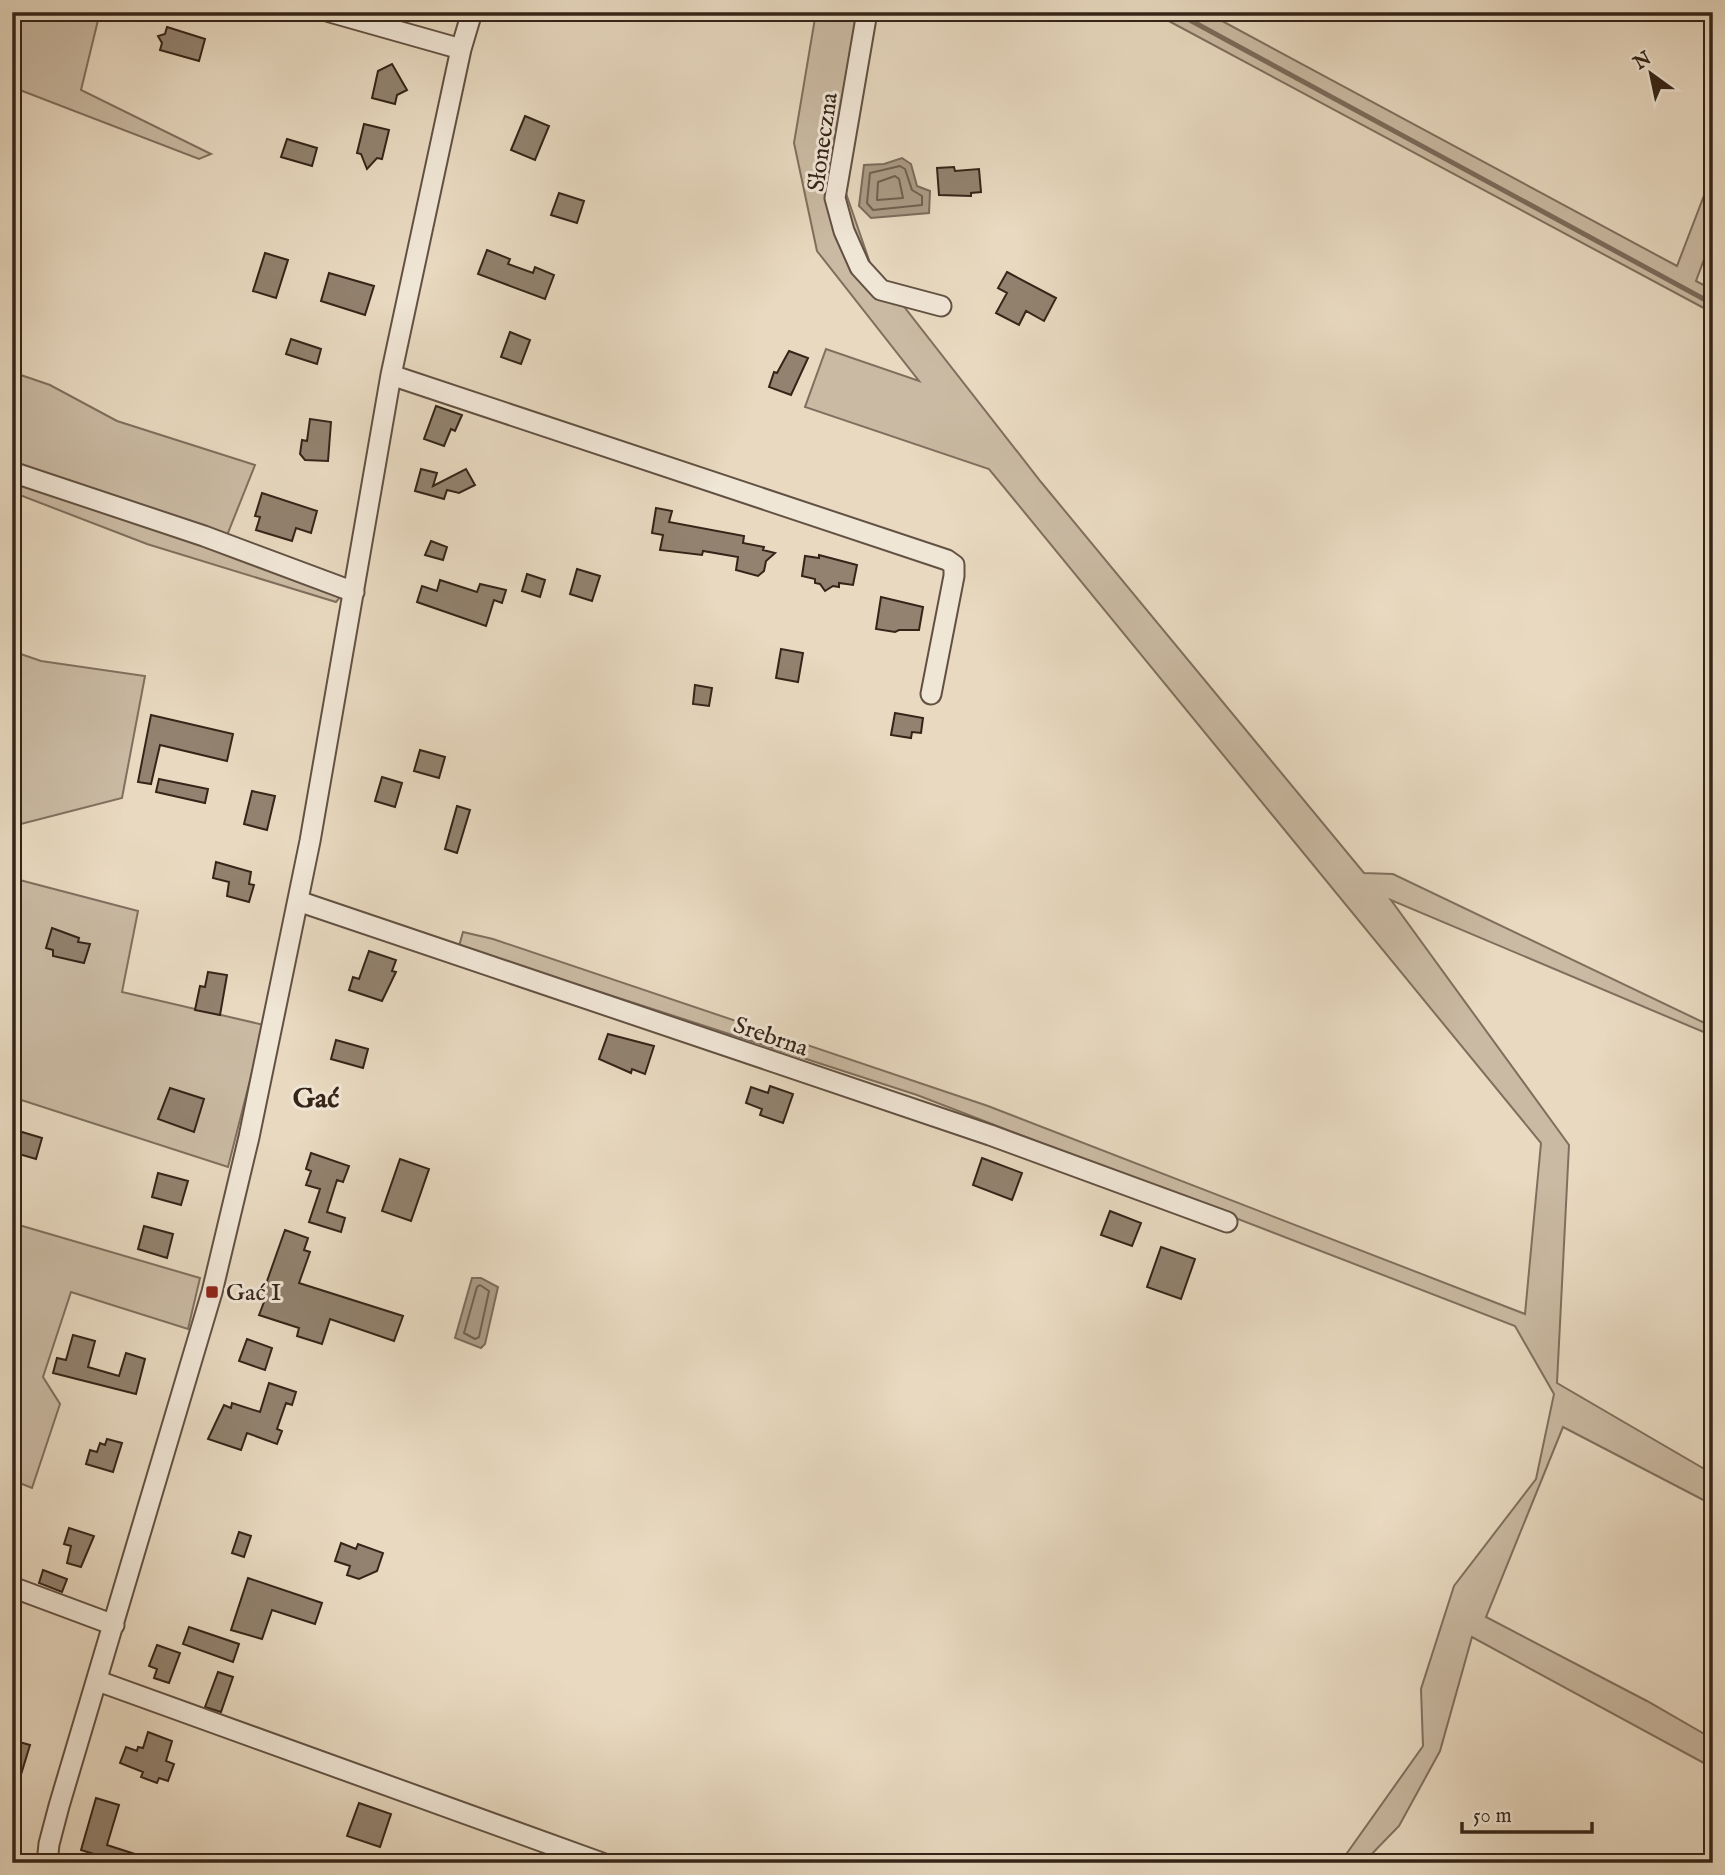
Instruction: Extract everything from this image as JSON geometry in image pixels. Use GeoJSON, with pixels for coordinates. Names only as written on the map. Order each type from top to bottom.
{"type":"FeatureCollection","features":[{"type":"Feature","properties":{"kind":"street"},"geometry":{"type":"LineString","coordinates":[[330,12],[461,48]]}},
{"type":"Feature","properties":{"kind":"street"},"geometry":{"type":"LineString","coordinates":[[47,1863],[49,1844],[212,1292],[249,1137],[299,901],[391,375],[461,48],[472,12]]}},
{"type":"Feature","properties":{"kind":"street","name":"Słoneczna"},"geometry":{"type":"LineString","coordinates":[[867,12],[835,198],[844,231],[860,267],[881,290],[941,306]]}},
{"type":"Feature","properties":{"kind":"street"},"geometry":{"type":"LineString","coordinates":[[391,375],[947,560],[954,565],[954,576],[931,694]]}},
{"type":"Feature","properties":{"kind":"street"},"geometry":{"type":"LineString","coordinates":[[12,472],[204,537],[354,592]]}},
{"type":"Feature","properties":{"kind":"street","name":"Srebrna"},"geometry":{"type":"LineString","coordinates":[[299,901],[990,1135],[1227,1222]]}},
{"type":"Feature","properties":{"kind":"street"},"geometry":{"type":"LineString","coordinates":[[12,1587],[114,1625]]}},
{"type":"Feature","properties":{"kind":"street"},"geometry":{"type":"LineString","coordinates":[[98,1681],[602,1863]]}},
{"type":"Feature","properties":{"kind":"shaded area"},"geometry":{"type":"Polygon","coordinates":[[[12,12],[100,12],[81,90],[211,154],[199,159],[12,87],[12,12]]]}},
{"type":"Feature","properties":{"kind":"shaded area"},"geometry":{"type":"Polygon","coordinates":[[[816,12],[858,12],[840,176],[870,263],[1041,482],[1364,873],[1393,874],[1713,1027],[1713,1036],[1391,900],[1569,1145],[1557,1383],[1713,1474],[1713,1505],[1563,1427],[1486,1617],[1647,1701],[1713,1739],[1713,1768],[1472,1637],[1440,1751],[1399,1826],[1363,1863],[1340,1863],[1423,1746],[1421,1689],[1454,1586],[1536,1479],[1554,1394],[1515,1326],[917,1095],[459,946],[463,932],[493,939],[988,1106],[1525,1314],[1541,1143],[989,469],[805,407],[826,349],[919,381],[817,251],[794,143],[816,12]]]}},
{"type":"Feature","properties":{"kind":"shaded area"},"geometry":{"type":"Polygon","coordinates":[[[1152,12],[1204,12],[1211,15],[1677,266],[1713,172],[1713,235],[1696,281],[1713,290],[1713,313],[1152,12]]]}},
{"type":"Feature","properties":{"kind":"shaded area"},"geometry":{"type":"Polygon","coordinates":[[[12,372],[50,385],[117,421],[255,465],[220,553],[342,595],[336,602],[147,544],[12,492],[12,372]]]}},
{"type":"Feature","properties":{"kind":"shaded area"},"geometry":{"type":"Polygon","coordinates":[[[12,651],[41,661],[145,676],[122,798],[21,824],[12,821],[12,651]]]}},
{"type":"Feature","properties":{"kind":"shaded area"},"geometry":{"type":"Polygon","coordinates":[[[12,878],[138,911],[122,992],[264,1025],[228,1167],[12,1097],[12,878]]]}},
{"type":"Feature","properties":{"kind":"shaded area"},"geometry":{"type":"Polygon","coordinates":[[[12,1223],[200,1278],[188,1329],[71,1292],[43,1377],[60,1404],[32,1488],[12,1480],[12,1223]]]}},
{"type":"Feature","properties":{"kind":"water"},"geometry":{"type":"Polygon","coordinates":[[[902,158],[911,164],[917,186],[930,191],[929,213],[871,218],[859,206],[864,165],[884,164],[902,158]]]}},
{"type":"Feature","properties":{"kind":"water"},"geometry":{"type":"Polygon","coordinates":[[[472,1278],[481,1278],[498,1287],[485,1344],[481,1348],[455,1338],[472,1278]]]}},
{"type":"Feature","properties":{"kind":"building"},"geometry":{"type":"Polygon","coordinates":[[[167,27],[205,39],[199,61],[160,50],[162,43],[158,36],[165,34],[167,27]]]}},
{"type":"Feature","properties":{"kind":"building"},"geometry":{"type":"Polygon","coordinates":[[[392,64],[407,90],[397,95],[395,104],[372,98],[378,71],[392,64]]]}},
{"type":"Feature","properties":{"kind":"building"},"geometry":{"type":"Polygon","coordinates":[[[525,116],[549,126],[535,160],[511,150],[525,116]]]}},
{"type":"Feature","properties":{"kind":"building"},"geometry":{"type":"Polygon","coordinates":[[[364,124],[389,130],[382,159],[377,158],[367,169],[361,154],[357,153],[364,124]]]}},
{"type":"Feature","properties":{"kind":"building"},"geometry":{"type":"Polygon","coordinates":[[[287,139],[317,148],[312,166],[281,157],[287,139]]]}},
{"type":"Feature","properties":{"kind":"building"},"geometry":{"type":"Polygon","coordinates":[[[954,167],[955,171],[979,169],[981,192],[971,193],[971,196],[939,195],[937,168],[954,167]]]}},
{"type":"Feature","properties":{"kind":"building"},"geometry":{"type":"Polygon","coordinates":[[[559,193],[584,201],[577,223],[551,215],[559,193]]]}},
{"type":"Feature","properties":{"kind":"building"},"geometry":{"type":"Polygon","coordinates":[[[487,250],[510,259],[508,264],[533,273],[535,267],[554,275],[545,299],[478,274],[487,250]]]}},
{"type":"Feature","properties":{"kind":"building"},"geometry":{"type":"Polygon","coordinates":[[[265,253],[288,260],[276,298],[253,291],[265,253]]]}},
{"type":"Feature","properties":{"kind":"building"},"geometry":{"type":"Polygon","coordinates":[[[1007,272],[1056,298],[1044,321],[1026,311],[1019,325],[996,313],[1007,293],[998,288],[1007,272]]]}},
{"type":"Feature","properties":{"kind":"building"},"geometry":{"type":"Polygon","coordinates":[[[329,273],[374,286],[365,315],[321,301],[329,273]]]}},
{"type":"Feature","properties":{"kind":"building"},"geometry":{"type":"Polygon","coordinates":[[[510,332],[530,340],[521,364],[501,357],[510,332]]]}},
{"type":"Feature","properties":{"kind":"building"},"geometry":{"type":"Polygon","coordinates":[[[291,339],[321,349],[317,364],[286,354],[291,339]]]}},
{"type":"Feature","properties":{"kind":"building"},"geometry":{"type":"Polygon","coordinates":[[[789,351],[808,358],[791,395],[769,387],[774,372],[777,373],[789,351]]]}},
{"type":"Feature","properties":{"kind":"building"},"geometry":{"type":"Polygon","coordinates":[[[436,406],[462,415],[455,431],[451,429],[444,446],[424,439],[436,406]]]}},
{"type":"Feature","properties":{"kind":"building"},"geometry":{"type":"Polygon","coordinates":[[[310,419],[331,422],[328,461],[305,460],[300,454],[302,440],[307,441],[310,419]]]}},
{"type":"Feature","properties":{"kind":"building"},"geometry":{"type":"Polygon","coordinates":[[[421,469],[437,473],[433,486],[466,469],[475,485],[459,493],[447,490],[444,499],[415,491],[421,469]]]}},
{"type":"Feature","properties":{"kind":"building"},"geometry":{"type":"Polygon","coordinates":[[[262,493],[317,511],[311,533],[296,528],[292,541],[256,530],[260,517],[255,516],[262,493]]]}},
{"type":"Feature","properties":{"kind":"building"},"geometry":{"type":"Polygon","coordinates":[[[656,508],[672,511],[669,522],[744,536],[743,543],[764,547],[763,550],[775,553],[766,561],[764,571],[758,576],[736,570],[738,557],[703,551],[702,555],[660,550],[663,535],[652,533],[656,508]]]}},
{"type":"Feature","properties":{"kind":"building"},"geometry":{"type":"Polygon","coordinates":[[[431,541],[447,547],[443,560],[425,555],[431,541]]]}},
{"type":"Feature","properties":{"kind":"building"},"geometry":{"type":"Polygon","coordinates":[[[819,555],[857,565],[853,585],[839,583],[839,587],[833,586],[825,591],[820,584],[815,583],[815,579],[802,576],[805,556],[819,558],[819,555]]]}},
{"type":"Feature","properties":{"kind":"building"},"geometry":{"type":"Polygon","coordinates":[[[577,569],[600,576],[592,601],[570,594],[577,569]]]}},
{"type":"Feature","properties":{"kind":"building"},"geometry":{"type":"Polygon","coordinates":[[[527,574],[545,580],[540,597],[522,591],[527,574]]]}},
{"type":"Feature","properties":{"kind":"building"},"geometry":{"type":"Polygon","coordinates":[[[440,580],[477,592],[480,584],[506,590],[502,603],[494,600],[486,626],[417,602],[422,586],[437,591],[440,580]]]}},
{"type":"Feature","properties":{"kind":"building"},"geometry":{"type":"Polygon","coordinates":[[[881,597],[923,607],[919,630],[895,632],[876,629],[881,597]]]}},
{"type":"Feature","properties":{"kind":"building"},"geometry":{"type":"Polygon","coordinates":[[[781,649],[803,653],[798,682],[776,678],[781,649]]]}},
{"type":"Feature","properties":{"kind":"building"},"geometry":{"type":"Polygon","coordinates":[[[695,685],[712,688],[709,706],[693,704],[695,685]]]}},
{"type":"Feature","properties":{"kind":"building"},"geometry":{"type":"Polygon","coordinates":[[[895,713],[923,718],[921,733],[912,732],[911,738],[891,735],[895,713]]]}},
{"type":"Feature","properties":{"kind":"building"},"geometry":{"type":"Polygon","coordinates":[[[151,715],[233,734],[227,761],[160,745],[151,784],[138,782],[151,715]]]}},
{"type":"Feature","properties":{"kind":"building"},"geometry":{"type":"Polygon","coordinates":[[[420,750],[445,757],[439,778],[414,771],[420,750]]]}},
{"type":"Feature","properties":{"kind":"building"},"geometry":{"type":"Polygon","coordinates":[[[382,777],[402,783],[395,807],[375,801],[382,777]]]}},
{"type":"Feature","properties":{"kind":"building"},"geometry":{"type":"Polygon","coordinates":[[[159,779],[208,789],[205,803],[156,792],[159,779]]]}},
{"type":"Feature","properties":{"kind":"building"},"geometry":{"type":"Polygon","coordinates":[[[252,791],[275,796],[267,830],[244,824],[252,791]]]}},
{"type":"Feature","properties":{"kind":"building"},"geometry":{"type":"Polygon","coordinates":[[[457,806],[470,810],[457,853],[445,849],[457,806]]]}},
{"type":"Feature","properties":{"kind":"building"},"geometry":{"type":"Polygon","coordinates":[[[216,862],[251,872],[249,884],[254,885],[249,902],[227,896],[229,882],[213,878],[216,862]]]}},
{"type":"Feature","properties":{"kind":"building"},"geometry":{"type":"Polygon","coordinates":[[[52,928],[79,938],[78,942],[90,944],[84,963],[53,956],[53,950],[46,948],[52,928]]]}},
{"type":"Feature","properties":{"kind":"building"},"geometry":{"type":"Polygon","coordinates":[[[369,951],[396,960],[392,971],[396,972],[382,1001],[349,990],[353,977],[359,979],[369,951]]]}},
{"type":"Feature","properties":{"kind":"building"},"geometry":{"type":"Polygon","coordinates":[[[208,972],[227,975],[220,1015],[195,1010],[200,986],[205,987],[208,972]]]}},
{"type":"Feature","properties":{"kind":"building"},"geometry":{"type":"Polygon","coordinates":[[[608,1034],[654,1046],[645,1074],[632,1069],[631,1073],[599,1059],[608,1034]]]}},
{"type":"Feature","properties":{"kind":"building"},"geometry":{"type":"Polygon","coordinates":[[[336,1040],[368,1049],[363,1068],[331,1059],[336,1040]]]}},
{"type":"Feature","properties":{"kind":"building"},"geometry":{"type":"Polygon","coordinates":[[[770,1086],[793,1094],[783,1123],[760,1115],[762,1109],[746,1103],[751,1087],[768,1093],[770,1086]]]}},
{"type":"Feature","properties":{"kind":"building"},"geometry":{"type":"Polygon","coordinates":[[[170,1088],[204,1099],[194,1132],[158,1119],[170,1088]]]}},
{"type":"Feature","properties":{"kind":"building"},"geometry":{"type":"Polygon","coordinates":[[[12,1129],[42,1138],[36,1159],[12,1152],[12,1129]]]}},
{"type":"Feature","properties":{"kind":"building"},"geometry":{"type":"Polygon","coordinates":[[[311,1153],[349,1166],[343,1182],[337,1180],[327,1212],[345,1218],[341,1232],[309,1222],[320,1189],[306,1185],[311,1171],[306,1169],[311,1153]]]}},
{"type":"Feature","properties":{"kind":"building"},"geometry":{"type":"Polygon","coordinates":[[[982,1158],[1022,1173],[1012,1200],[973,1185],[982,1158]]]}},
{"type":"Feature","properties":{"kind":"building"},"geometry":{"type":"Polygon","coordinates":[[[400,1159],[429,1169],[411,1221],[382,1211],[400,1159]]]}},
{"type":"Feature","properties":{"kind":"building"},"geometry":{"type":"Polygon","coordinates":[[[158,1173],[188,1181],[181,1205],[152,1197],[158,1173]]]}},
{"type":"Feature","properties":{"kind":"building"},"geometry":{"type":"Polygon","coordinates":[[[1110,1211],[1141,1223],[1132,1246],[1101,1235],[1110,1211]]]}},
{"type":"Feature","properties":{"kind":"building"},"geometry":{"type":"Polygon","coordinates":[[[144,1226],[173,1234],[167,1258],[138,1249],[144,1226]]]}},
{"type":"Feature","properties":{"kind":"building"},"geometry":{"type":"Polygon","coordinates":[[[285,1230],[308,1238],[304,1250],[310,1252],[299,1283],[403,1316],[394,1341],[330,1319],[322,1344],[297,1336],[299,1328],[259,1315],[264,1302],[260,1301],[285,1230]]]}},
{"type":"Feature","properties":{"kind":"building"},"geometry":{"type":"Polygon","coordinates":[[[1161,1247],[1195,1259],[1181,1299],[1147,1287],[1161,1247]]]}},
{"type":"Feature","properties":{"kind":"building"},"geometry":{"type":"Polygon","coordinates":[[[73,1335],[95,1341],[88,1367],[119,1376],[126,1353],[145,1359],[136,1394],[53,1373],[57,1358],[66,1360],[73,1335]]]}},
{"type":"Feature","properties":{"kind":"building"},"geometry":{"type":"Polygon","coordinates":[[[247,1339],[272,1348],[265,1370],[239,1361],[247,1339]]]}},
{"type":"Feature","properties":{"kind":"building"},"geometry":{"type":"Polygon","coordinates":[[[269,1383],[296,1392],[292,1405],[286,1403],[277,1429],[282,1431],[277,1444],[247,1433],[241,1450],[208,1439],[224,1405],[231,1408],[232,1403],[260,1412],[269,1383]]]}},
{"type":"Feature","properties":{"kind":"building"},"geometry":{"type":"Polygon","coordinates":[[[107,1439],[122,1443],[113,1472],[86,1464],[90,1450],[97,1452],[100,1443],[105,1445],[107,1439]]]}},
{"type":"Feature","properties":{"kind":"building"},"geometry":{"type":"Polygon","coordinates":[[[69,1528],[94,1536],[81,1567],[67,1563],[71,1546],[64,1544],[69,1528]]]}},
{"type":"Feature","properties":{"kind":"building"},"geometry":{"type":"Polygon","coordinates":[[[239,1532],[251,1536],[244,1557],[232,1553],[239,1532]]]}},
{"type":"Feature","properties":{"kind":"building"},"geometry":{"type":"Polygon","coordinates":[[[341,1543],[356,1549],[358,1544],[383,1553],[377,1571],[359,1579],[347,1575],[350,1566],[335,1561],[341,1543]]]}},
{"type":"Feature","properties":{"kind":"building"},"geometry":{"type":"Polygon","coordinates":[[[43,1570],[67,1579],[62,1592],[39,1583],[43,1570]]]}},
{"type":"Feature","properties":{"kind":"building"},"geometry":{"type":"Polygon","coordinates":[[[248,1578],[322,1603],[315,1624],[272,1610],[262,1639],[231,1630],[248,1578]]]}},
{"type":"Feature","properties":{"kind":"building"},"geometry":{"type":"Polygon","coordinates":[[[189,1627],[239,1644],[233,1662],[183,1644],[189,1627]]]}},
{"type":"Feature","properties":{"kind":"building"},"geometry":{"type":"Polygon","coordinates":[[[157,1645],[180,1653],[169,1683],[154,1678],[157,1669],[149,1666],[157,1645]]]}},
{"type":"Feature","properties":{"kind":"building"},"geometry":{"type":"Polygon","coordinates":[[[218,1672],[233,1677],[221,1712],[205,1707],[218,1672]]]}},
{"type":"Feature","properties":{"kind":"building"},"geometry":{"type":"Polygon","coordinates":[[[148,1732],[172,1741],[166,1761],[174,1764],[168,1781],[159,1778],[157,1783],[141,1777],[143,1772],[120,1763],[126,1747],[137,1751],[138,1747],[143,1748],[148,1732]]]}},
{"type":"Feature","properties":{"kind":"building"},"geometry":{"type":"Polygon","coordinates":[[[12,1740],[30,1745],[16,1791],[12,1791],[12,1740]]]}},
{"type":"Feature","properties":{"kind":"building"},"geometry":{"type":"Polygon","coordinates":[[[96,1798],[119,1805],[107,1845],[138,1855],[136,1863],[123,1863],[81,1850],[96,1798]]]}},
{"type":"Feature","properties":{"kind":"building"},"geometry":{"type":"Polygon","coordinates":[[[359,1803],[391,1814],[380,1847],[347,1836],[359,1803]]]}},
{"type":"Feature","properties":{"kind":"waterway"},"geometry":{"type":"LineString","coordinates":[[1175,12],[1713,304]]}},
{"type":"Feature","properties":{"kind":"place","name":"Gać I"},"geometry":{"type":"Point","coordinates":[212,1292]}},
{"type":"Feature","properties":{"kind":"district","name":"Gać"},"geometry":{"type":"Point","coordinates":[316,1097]}}]}
